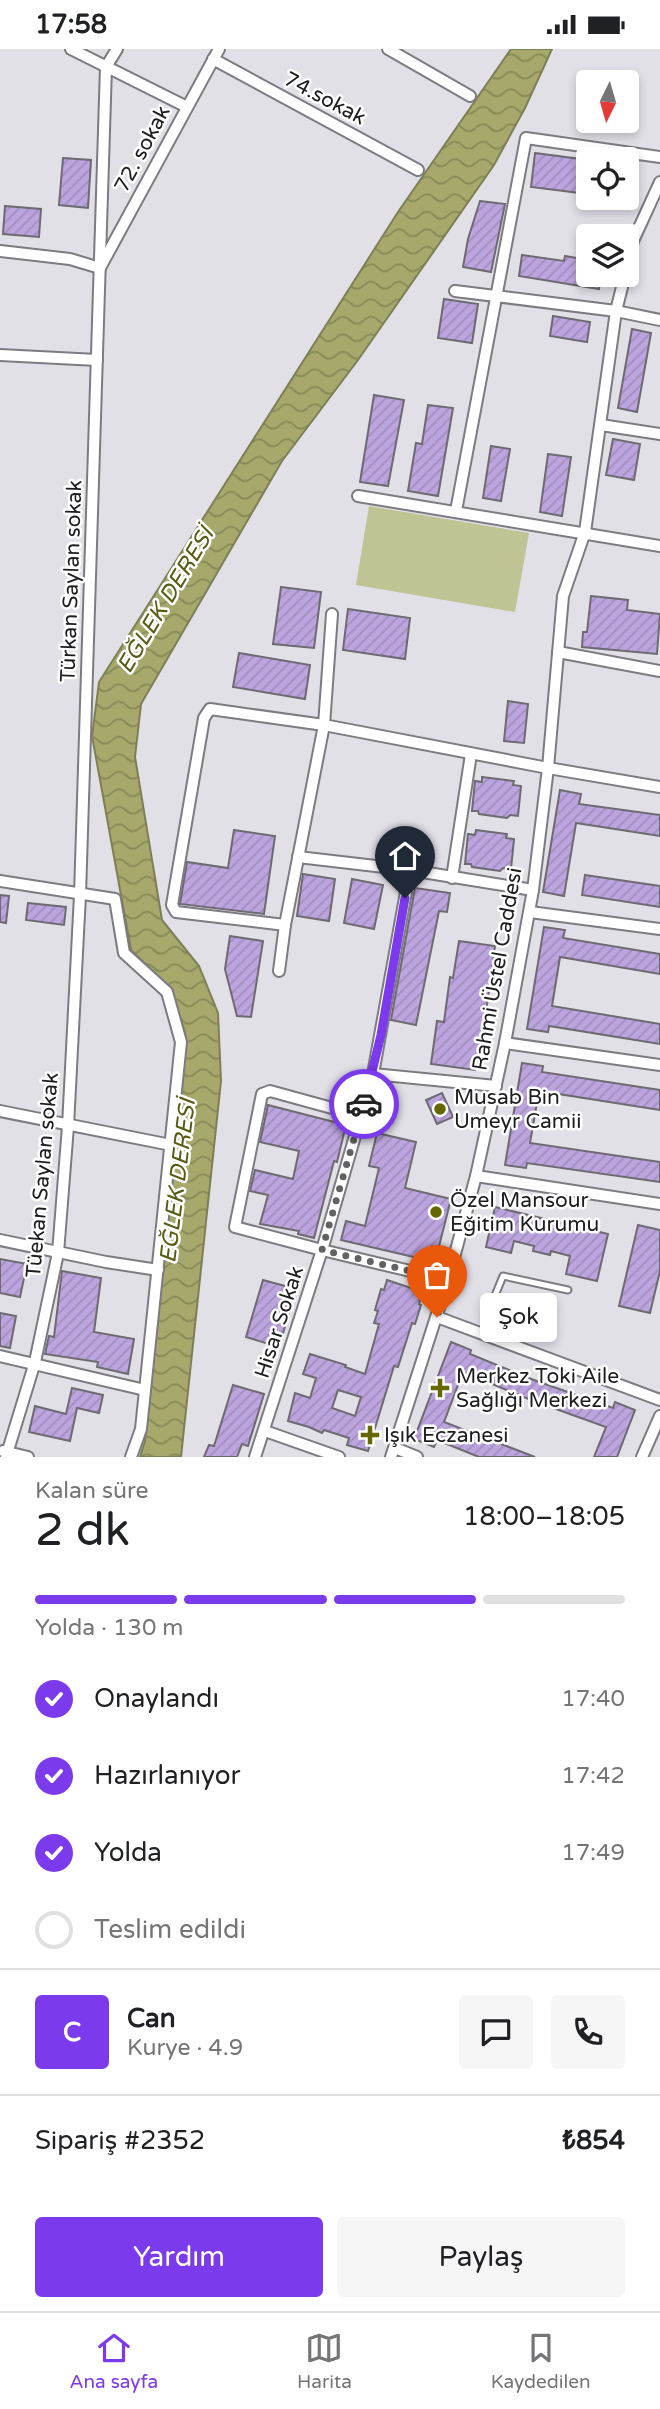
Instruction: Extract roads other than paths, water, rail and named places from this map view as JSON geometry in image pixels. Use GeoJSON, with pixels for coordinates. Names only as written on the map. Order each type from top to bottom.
{"type":"FeatureCollection","features":[{"type":"Feature","properties":{"kind":"street"},"geometry":{"type":"LineString","coordinates":[[71,49],[187,107]]}},
{"type":"Feature","properties":{"kind":"street"},"geometry":{"type":"LineString","coordinates":[[106,67],[117,49]]}},
{"type":"Feature","properties":{"kind":"street"},"geometry":{"type":"LineString","coordinates":[[388,49],[470,96]]}},
{"type":"Feature","properties":{"kind":"street","name":"72. sokak"},"geometry":{"type":"LineString","coordinates":[[100,268],[216,54]]}},
{"type":"Feature","properties":{"kind":"street","name":"74.sokak"},"geometry":{"type":"LineString","coordinates":[[216,54],[418,170]]}},
{"type":"Feature","properties":{"kind":"street","name":"Türkan Saylan sokak"},"geometry":{"type":"LineString","coordinates":[[80,895],[106,67]]}},
{"type":"Feature","properties":{"kind":"street"},"geometry":{"type":"LineString","coordinates":[[456,511],[526,138],[660,157]]}},
{"type":"Feature","properties":{"kind":"street"},"geometry":{"type":"LineString","coordinates":[[639,231],[655,206],[660,182]]}},
{"type":"Feature","properties":{"kind":"street"},"geometry":{"type":"LineString","coordinates":[[0,251],[70,259],[100,268]]}},
{"type":"Feature","properties":{"kind":"street","name":"Rahmi Üstel Caddesi"},"geometry":{"type":"LineString","coordinates":[[393,1453],[448,1280],[476,1176],[505,1043],[533,890],[548,768],[563,596],[586,532],[616,311],[622,287]]}},
{"type":"Feature","properties":{"kind":"street"},"geometry":{"type":"LineString","coordinates":[[455,291],[616,311],[660,320]]}},
{"type":"Feature","properties":{"kind":"street"},"geometry":{"type":"LineString","coordinates":[[0,355],[97,360]]}},
{"type":"Feature","properties":{"kind":"street"},"geometry":{"type":"LineString","coordinates":[[601,425],[660,434]]}},
{"type":"Feature","properties":{"kind":"street"},"geometry":{"type":"LineString","coordinates":[[358,496],[660,546]]}},
{"type":"Feature","properties":{"kind":"street"},"geometry":{"type":"LineString","coordinates":[[279,971],[285,925],[324,725],[332,614]]}},
{"type":"Feature","properties":{"kind":"street"},"geometry":{"type":"LineString","coordinates":[[558,652],[660,671]]}},
{"type":"Feature","properties":{"kind":"street"},"geometry":{"type":"LineString","coordinates":[[285,925],[176,912],[172,905],[204,718],[210,709],[324,725],[660,787]]}},
{"type":"Feature","properties":{"kind":"street"},"geometry":{"type":"LineString","coordinates":[[452,878],[471,754]]}},
{"type":"Feature","properties":{"kind":"street"},"geometry":{"type":"LineString","coordinates":[[298,857],[410,870],[533,890]]}},
{"type":"Feature","properties":{"kind":"street","name":"Hisar Sokak"},"geometry":{"type":"LineString","coordinates":[[254,1457],[265,1431],[322,1250],[373,1074],[410,870]]}},
{"type":"Feature","properties":{"kind":"street"},"geometry":{"type":"LineString","coordinates":[[0,881],[115,899],[124,953],[167,992],[181,1042],[141,1429],[131,1457]]}},
{"type":"Feature","properties":{"kind":"street","name":"Tüekan Saylan sokak"},"geometry":{"type":"LineString","coordinates":[[4,1453],[35,1363],[58,1252],[68,1126],[80,895]]}},
{"type":"Feature","properties":{"kind":"street"},"geometry":{"type":"LineString","coordinates":[[530,912],[660,929]]}},
{"type":"Feature","properties":{"kind":"street"},"geometry":{"type":"LineString","coordinates":[[505,1043],[660,1065]]}},
{"type":"Feature","properties":{"kind":"street"},"geometry":{"type":"LineString","coordinates":[[373,1074],[496,1086]]}},
{"type":"Feature","properties":{"kind":"street"},"geometry":{"type":"LineString","coordinates":[[361,1116],[270,1091],[262,1094],[235,1227],[448,1280]]}},
{"type":"Feature","properties":{"kind":"street"},"geometry":{"type":"LineString","coordinates":[[0,1111],[171,1145]]}},
{"type":"Feature","properties":{"kind":"street"},"geometry":{"type":"LineString","coordinates":[[476,1176],[660,1203]]}},
{"type":"Feature","properties":{"kind":"street"},"geometry":{"type":"LineString","coordinates":[[0,1240],[158,1270]]}},
{"type":"Feature","properties":{"kind":"street"},"geometry":{"type":"LineString","coordinates":[[437,1317],[660,1400]]}},
{"type":"Feature","properties":{"kind":"street"},"geometry":{"type":"LineString","coordinates":[[0,1356],[145,1389]]}},
{"type":"Feature","properties":{"kind":"street"},"geometry":{"type":"LineString","coordinates":[[642,1457],[660,1416]]}},
{"type":"Feature","properties":{"kind":"street"},"geometry":{"type":"LineString","coordinates":[[265,1431],[339,1457]]}},
{"type":"Feature","properties":{"kind":"street"},"geometry":{"type":"LineString","coordinates":[[4,1453],[28,1457]]}},
{"type":"Feature","properties":{"kind":"street"},"geometry":{"type":"LineString","coordinates":[[393,1453],[417,1457]]}},
{"type":"Feature","properties":{"kind":"lane"},"geometry":{"type":"LineString","coordinates":[[496,1339],[505,1318],[496,1306],[494,1298],[503,1276],[568,1290]]}},
{"type":"Feature","properties":{"kind":"water","name":"EĞLEK DERESİ"},"geometry":{"type":"Polygon","coordinates":[[[511,49],[552,49],[525,108],[494,165],[358,360],[282,461],[141,704],[135,757],[162,920],[199,966],[218,1013],[221,1081],[181,1457],[140,1457],[145,1441],[181,1098],[185,1033],[171,989],[131,950],[92,736],[99,682],[398,212],[511,49]]]}},
{"type":"Feature","properties":{"kind":"place","name":"Musab Bin Umeyr Camii"},"geometry":{"type":"Point","coordinates":[440,1109]}},
{"type":"Feature","properties":{"kind":"place","name":"Özel Mansour Eğitim Kurumu"},"geometry":{"type":"Point","coordinates":[436,1212]}},
{"type":"Feature","properties":{"kind":"place","name":"Şok"},"geometry":{"type":"Point","coordinates":[437,1317]}},
{"type":"Feature","properties":{"kind":"place","name":"Merkez Toki Aile Sağlığı Merkezi"},"geometry":{"type":"Point","coordinates":[440,1388]}},
{"type":"Feature","properties":{"kind":"place","name":"Işık Eczanesi"},"geometry":{"type":"Point","coordinates":[370,1435]}}]}
